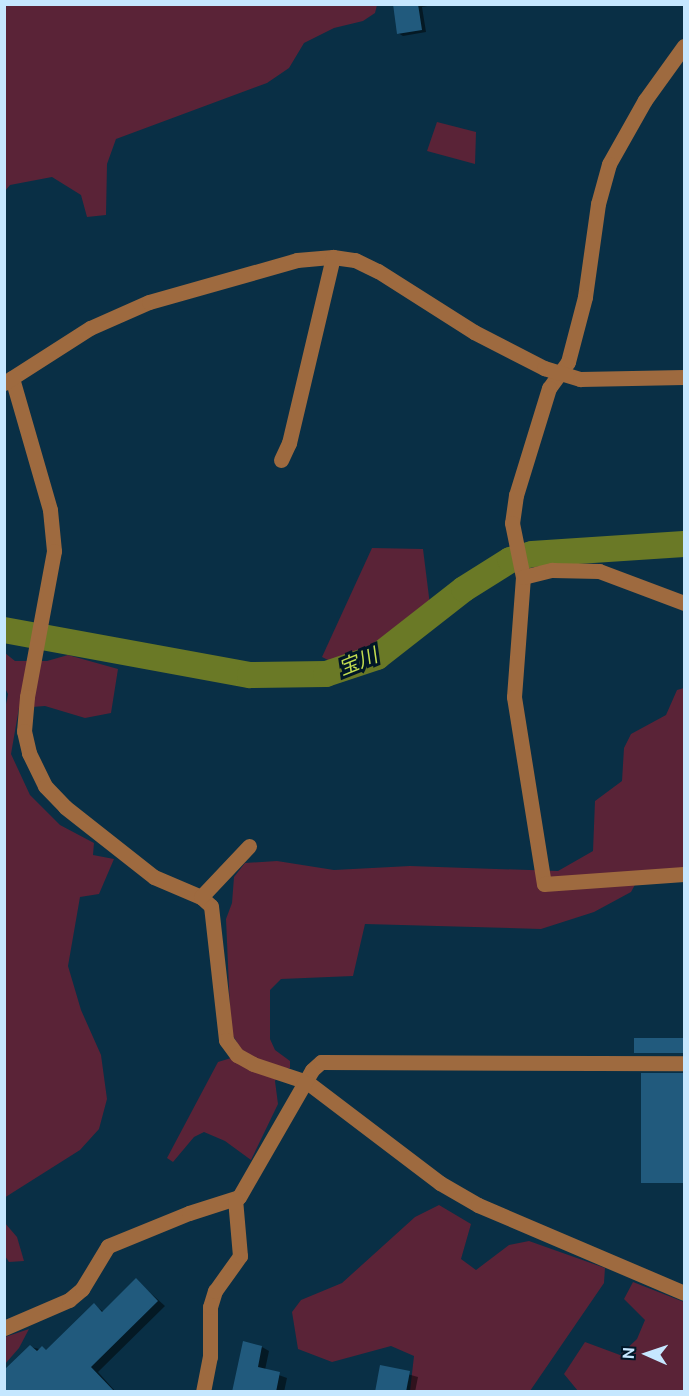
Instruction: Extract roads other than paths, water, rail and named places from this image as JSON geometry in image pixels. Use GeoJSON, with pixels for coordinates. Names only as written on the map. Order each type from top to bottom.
{"type":"FeatureCollection","features":[{"type":"Feature","properties":{"kind":"street"},"geometry":{"type":"LineString","coordinates":[[684,46],[645,100],[609,164],[598,204],[585,297],[568,362],[549,388],[516,495],[512,523],[522,577],[514,697],[544,884],[684,874]]}},
{"type":"Feature","properties":{"kind":"street"},"geometry":{"type":"LineString","coordinates":[[281,460],[289,443],[333,257]]}},
{"type":"Feature","properties":{"kind":"street"},"geometry":{"type":"LineString","coordinates":[[684,377],[580,379],[513,354],[378,271],[355,260],[333,257],[297,260],[148,302],[90,328],[8,380],[50,510],[54,551],[24,731],[29,753],[45,786],[65,807],[154,877],[201,897],[211,906],[226,1040],[237,1055],[253,1064],[307,1082],[440,1183],[478,1206],[684,1293]]}},
{"type":"Feature","properties":{"kind":"street"},"geometry":{"type":"LineString","coordinates":[[522,577],[552,570],[599,571],[684,603]]}},
{"type":"Feature","properties":{"kind":"street"},"geometry":{"type":"LineString","coordinates":[[201,897],[249,846]]}},
{"type":"Feature","properties":{"kind":"street"},"geometry":{"type":"LineString","coordinates":[[4,1328],[69,1300],[82,1289],[108,1246],[189,1213],[239,1197],[321,1062],[684,1063]]}},
{"type":"Feature","properties":{"kind":"street"},"geometry":{"type":"LineString","coordinates":[[203,1392],[210,1357],[210,1307],[215,1291],[240,1256],[235,1199]]}},
{"type":"Feature","properties":{"kind":"waterway","name":"宝川"},"geometry":{"type":"LineString","coordinates":[[4,630],[250,675],[326,674],[377,657],[464,589],[510,560],[532,554],[684,544]]}}]}
